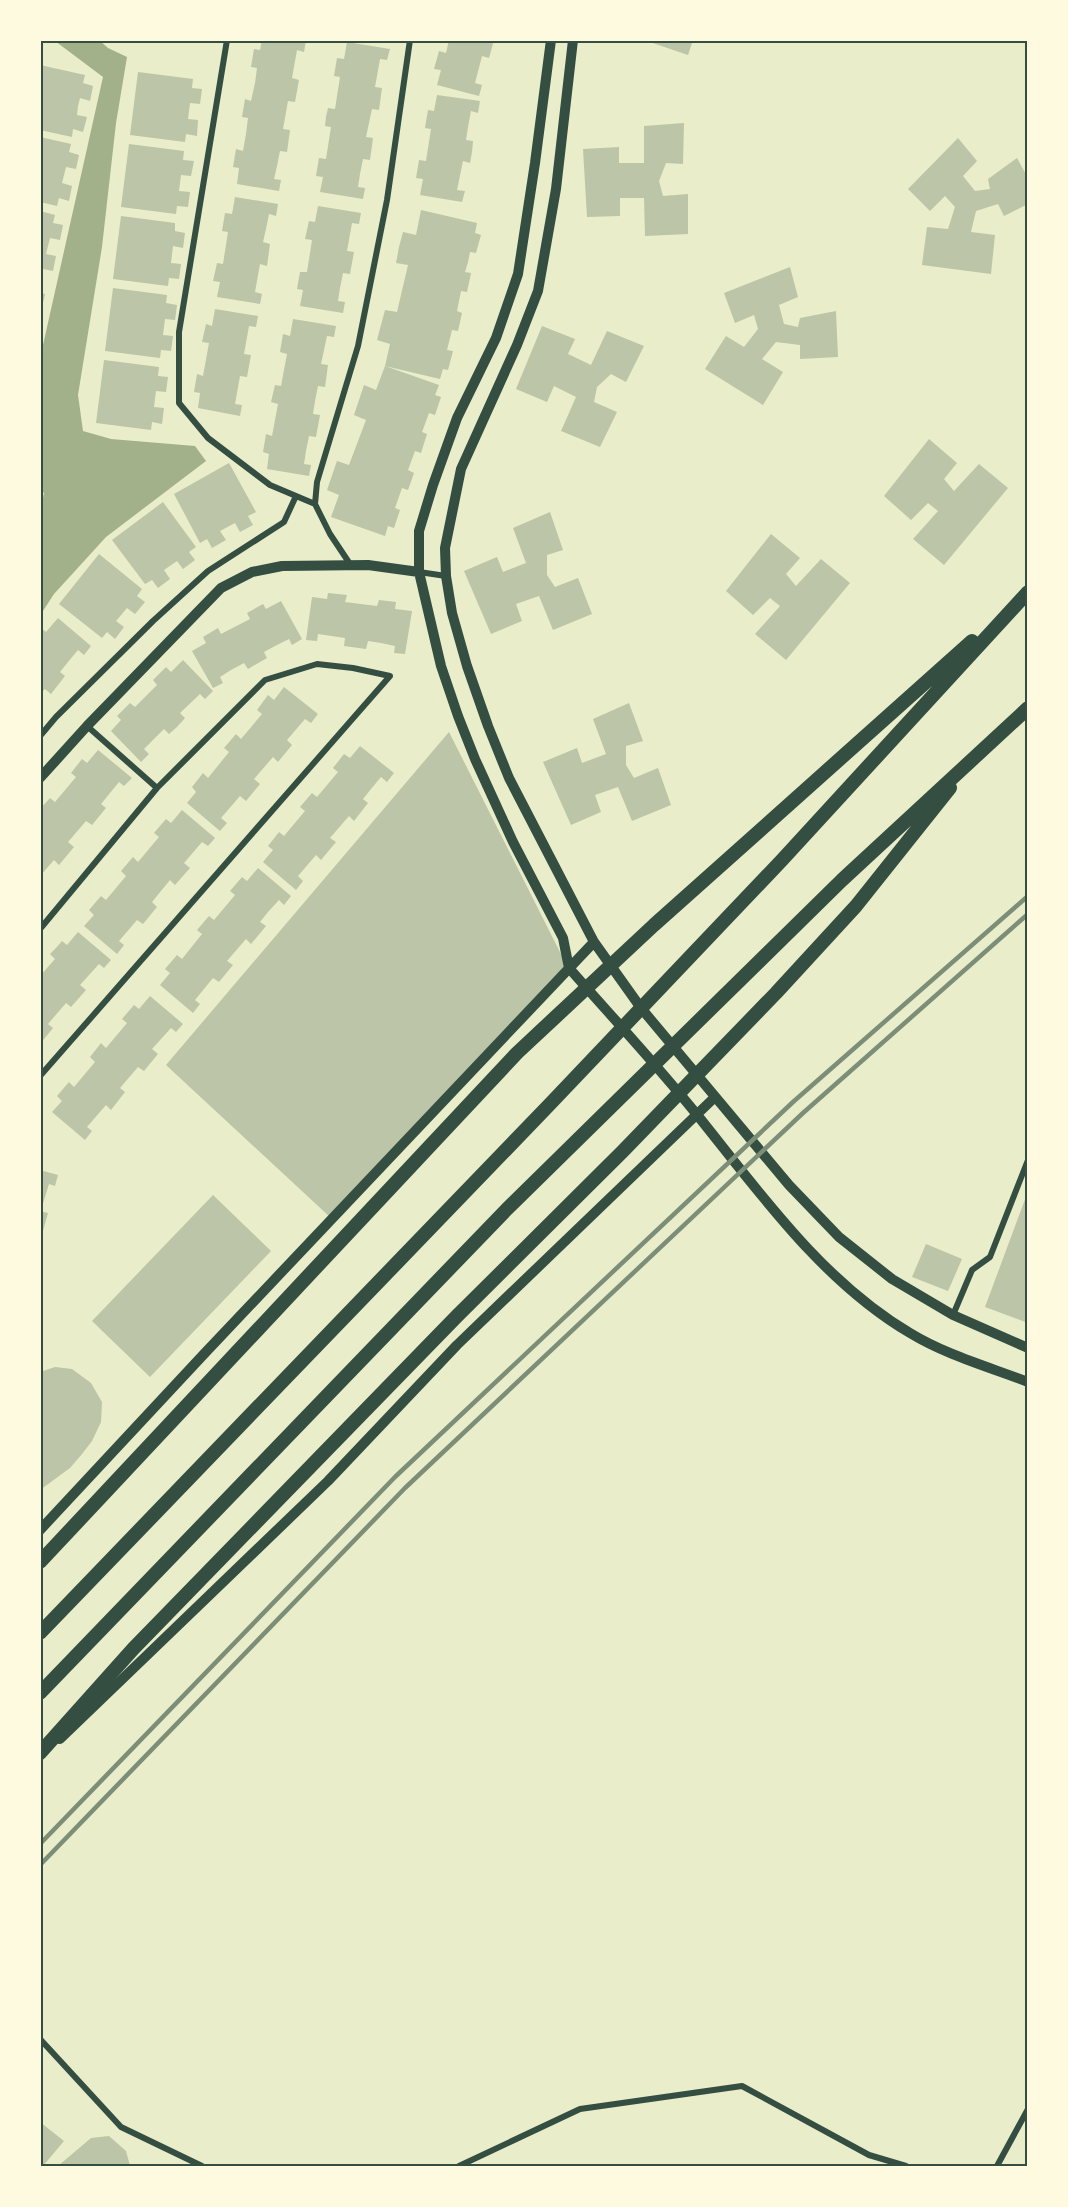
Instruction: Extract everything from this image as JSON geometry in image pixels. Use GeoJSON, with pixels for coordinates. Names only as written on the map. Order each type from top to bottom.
{"type":"FeatureCollection","features":[{"type":"Feature","properties":{"kind":"highway"},"geometry":{"type":"LineString","coordinates":[[40,1562],[517,1053],[654,925],[1028,592]]}},
{"type":"Feature","properties":{"kind":"highway"},"geometry":{"type":"LineString","coordinates":[[40,1633],[774,868],[1028,592]]}},
{"type":"Feature","properties":{"kind":"highway"},"geometry":{"type":"LineString","coordinates":[[40,1693],[507,1209],[842,880],[981,749],[1028,708]]}},
{"type":"Feature","properties":{"kind":"highway"},"geometry":{"type":"LineString","coordinates":[[40,1755],[133,1649],[457,1316],[632,1143],[776,993],[856,906],[981,749]]}},
{"type":"Feature","properties":{"kind":"street"},"geometry":{"type":"LineString","coordinates":[[227,40],[179,332],[179,403],[208,438],[270,485],[315,504]]}},
{"type":"Feature","properties":{"kind":"street"},"geometry":{"type":"LineString","coordinates":[[350,564],[330,534],[315,504],[317,482],[358,346],[387,200],[410,40]]}},
{"type":"Feature","properties":{"kind":"street"},"geometry":{"type":"LineString","coordinates":[[551,40],[536,163],[518,273],[496,338],[457,418],[419,531],[419,572],[441,666],[458,716],[513,842],[563,938],[569,968],[697,1114],[767,1205],[832,1272],[872,1306],[910,1333],[947,1351],[1028,1382]]}},
{"type":"Feature","properties":{"kind":"street"},"geometry":{"type":"LineString","coordinates":[[573,40],[556,189],[538,291],[517,345],[461,469],[445,548],[446,576],[452,613],[467,666],[509,778],[594,942],[641,1008],[789,1185],[839,1237],[892,1279],[952,1315],[1028,1348]]}},
{"type":"Feature","properties":{"kind":"street"},"geometry":{"type":"LineString","coordinates":[[40,736],[145,629],[208,571],[284,522],[296,496]]}},
{"type":"Feature","properties":{"kind":"street"},"geometry":{"type":"LineString","coordinates":[[40,778],[87,726],[221,588],[252,572],[282,566],[368,564],[446,576]]}},
{"type":"Feature","properties":{"kind":"street"},"geometry":{"type":"LineString","coordinates":[[40,929],[157,788],[265,680],[316,664],[353,668],[390,676],[40,1076]]}},
{"type":"Feature","properties":{"kind":"street"},"geometry":{"type":"LineString","coordinates":[[87,726],[157,788]]}},
{"type":"Feature","properties":{"kind":"street"},"geometry":{"type":"LineString","coordinates":[[40,1530],[594,942]]}},
{"type":"Feature","properties":{"kind":"street"},"geometry":{"type":"LineString","coordinates":[[40,1755],[304,1506],[457,1345],[715,1097]]}},
{"type":"Feature","properties":{"kind":"street"},"geometry":{"type":"LineString","coordinates":[[952,1315],[972,1269],[990,1257],[1028,1160]]}},
{"type":"Feature","properties":{"kind":"street"},"geometry":{"type":"LineString","coordinates":[[42,2044],[121,2127],[202,2166]]}},
{"type":"Feature","properties":{"kind":"street"},"geometry":{"type":"LineString","coordinates":[[459,2166],[580,2109],[742,2086],[869,2155],[906,2166]]}},
{"type":"Feature","properties":{"kind":"street"},"geometry":{"type":"LineString","coordinates":[[997,2166],[1028,2109]]}},
{"type":"Feature","properties":{"kind":"shaded area"},"geometry":{"type":"Polygon","coordinates":[[[55,41],[100,41],[108,48],[127,57],[116,123],[102,247],[78,395],[83,431],[111,439],[195,446],[206,461],[106,537],[54,594],[41,614],[40,511],[44,493],[40,489],[41,354],[103,77],[55,41]]]}},
{"type":"Feature","properties":{"kind":"building"},"geometry":{"type":"Polygon","coordinates":[[[262,40],[306,40],[304,52],[297,50],[292,78],[299,80],[295,102],[288,101],[283,129],[290,130],[287,152],[280,151],[274,179],[281,180],[279,191],[237,184],[239,168],[233,167],[236,149],[243,151],[248,118],[242,117],[245,99],[251,101],[257,68],[251,67],[254,49],[260,50],[262,40]]]}},
{"type":"Feature","properties":{"kind":"building"},"geometry":{"type":"Polygon","coordinates":[[[449,40],[494,40],[489,58],[482,56],[475,83],[482,85],[479,96],[437,85],[441,70],[434,69],[439,51],[446,53],[449,40]]]}},
{"type":"Feature","properties":{"kind":"building"},"geometry":{"type":"Polygon","coordinates":[[[644,40],[693,40],[688,55],[644,40]]]}},
{"type":"Feature","properties":{"kind":"building"},"geometry":{"type":"Polygon","coordinates":[[[347,42],[390,49],[387,60],[380,59],[375,87],[382,88],[379,110],[372,109],[366,137],[373,138],[370,160],[363,159],[358,187],[365,188],[363,199],[320,192],[323,177],[316,176],[319,158],[326,159],[331,127],[325,126],[328,108],[335,109],[340,77],[334,76],[337,58],[344,59],[347,42]]]}},
{"type":"Feature","properties":{"kind":"building"},"geometry":{"type":"Polygon","coordinates":[[[40,65],[85,75],[83,83],[93,86],[90,101],[80,98],[78,106],[77,115],[87,117],[83,132],[73,129],[72,137],[40,130],[40,65]]]}},
{"type":"Feature","properties":{"kind":"building"},"geometry":{"type":"Polygon","coordinates":[[[138,72],[193,79],[192,88],[202,89],[200,104],[190,103],[188,119],[198,120],[197,136],[186,134],[185,142],[130,135],[138,72]]]}},
{"type":"Feature","properties":{"kind":"building"},"geometry":{"type":"Polygon","coordinates":[[[437,95],[480,101],[478,113],[471,111],[468,127],[466,140],[473,141],[470,163],[463,161],[457,190],[465,191],[462,202],[420,195],[423,179],[416,178],[419,160],[426,161],[431,129],[425,128],[428,110],[434,111],[437,95]]]}},
{"type":"Feature","properties":{"kind":"building"},"geometry":{"type":"Polygon","coordinates":[[[684,123],[683,164],[666,163],[659,181],[663,196],[688,194],[688,234],[645,236],[644,198],[620,198],[620,216],[587,217],[583,149],[619,147],[619,163],[644,163],[644,126],[684,123]]]}},
{"type":"Feature","properties":{"kind":"building"},"geometry":{"type":"Polygon","coordinates":[[[40,137],[71,144],[69,152],[79,155],[76,169],[66,167],[62,183],[72,186],[69,201],[59,198],[57,206],[40,202],[40,137]]]}},
{"type":"Feature","properties":{"kind":"building"},"geometry":{"type":"Polygon","coordinates":[[[958,138],[977,161],[963,176],[975,191],[990,189],[988,179],[1017,158],[1028,178],[1028,204],[1004,216],[998,204],[976,211],[971,232],[995,235],[991,274],[922,265],[927,227],[948,229],[955,207],[945,196],[930,211],[908,189],[958,138]]]}},
{"type":"Feature","properties":{"kind":"building"},"geometry":{"type":"Polygon","coordinates":[[[129,144],[184,151],[183,160],[194,161],[191,176],[181,175],[179,191],[190,192],[188,207],[177,206],[176,214],[121,207],[129,144]]]}},
{"type":"Feature","properties":{"kind":"building"},"geometry":{"type":"Polygon","coordinates":[[[235,197],[278,204],[276,216],[269,214],[263,242],[270,244],[267,266],[260,264],[255,292],[262,294],[260,304],[217,297],[220,282],[213,281],[217,263],[223,264],[228,232],[222,231],[225,213],[232,214],[235,197]]]}},
{"type":"Feature","properties":{"kind":"building"},"geometry":{"type":"Polygon","coordinates":[[[318,206],[361,213],[359,224],[352,223],[347,251],[354,252],[350,274],[343,273],[340,288],[338,301],[345,302],[343,313],[300,306],[303,290],[297,289],[300,272],[307,272],[312,240],[305,239],[309,221],[315,222],[318,206]]]}},
{"type":"Feature","properties":{"kind":"building"},"geometry":{"type":"Polygon","coordinates":[[[421,210],[477,223],[475,233],[481,235],[476,253],[470,252],[465,272],[471,273],[467,292],[461,291],[457,311],[462,313],[458,331],[452,330],[447,350],[453,351],[448,370],[443,369],[440,379],[385,366],[390,344],[377,340],[385,310],[397,312],[408,265],[396,263],[403,232],[416,235],[421,210]]]}},
{"type":"Feature","properties":{"kind":"building"},"geometry":{"type":"Polygon","coordinates":[[[40,211],[55,215],[53,223],[63,225],[60,240],[50,238],[46,254],[56,256],[53,271],[43,269],[41,275],[40,211]]]}},
{"type":"Feature","properties":{"kind":"building"},"geometry":{"type":"Polygon","coordinates":[[[121,216],[175,223],[175,231],[185,233],[183,248],[173,246],[171,263],[181,264],[179,279],[169,278],[168,286],[113,279],[121,216]]]}},
{"type":"Feature","properties":{"kind":"building"},"geometry":{"type":"Polygon","coordinates":[[[790,267],[798,297],[779,305],[784,324],[798,327],[800,318],[836,311],[838,357],[800,359],[800,345],[776,342],[762,359],[783,372],[763,405],[705,369],[726,336],[744,347],[758,329],[754,315],[735,323],[724,293],[790,267]]]}},
{"type":"Feature","properties":{"kind":"building"},"geometry":{"type":"Polygon","coordinates":[[[113,288],[167,295],[166,303],[177,305],[175,320],[165,319],[163,335],[173,336],[171,351],[161,350],[160,358],[105,351],[113,288]]]}},
{"type":"Feature","properties":{"kind":"building"},"geometry":{"type":"Polygon","coordinates":[[[40,293],[45,294],[41,312],[40,312],[40,293]]]}},
{"type":"Feature","properties":{"kind":"building"},"geometry":{"type":"Polygon","coordinates":[[[215,309],[258,316],[256,327],[249,326],[244,354],[251,355],[247,377],[240,376],[235,404],[242,405],[240,416],[198,408],[200,393],[194,392],[197,374],[203,376],[209,343],[202,342],[206,324],[212,326],[215,309]]]}},
{"type":"Feature","properties":{"kind":"building"},"geometry":{"type":"Polygon","coordinates":[[[293,319],[336,326],[334,337],[327,336],[321,364],[328,365],[325,387],[318,386],[315,401],[313,414],[320,415],[316,437],[309,436],[306,451],[304,464],[311,465],[309,476],[267,469],[269,454],[263,452],[266,434],[272,436],[278,404],[271,402],[275,385],[281,386],[287,354],[280,352],[283,334],[290,336],[293,319]]]}},
{"type":"Feature","properties":{"kind":"building"},"geometry":{"type":"Polygon","coordinates":[[[542,326],[575,339],[568,354],[591,365],[607,331],[644,346],[626,382],[611,374],[597,387],[594,402],[617,412],[600,447],[561,431],[576,397],[554,386],[547,402],[516,389],[542,326]]]}},
{"type":"Feature","properties":{"kind":"building"},"geometry":{"type":"Polygon","coordinates":[[[104,360],[159,367],[158,376],[168,377],[166,392],[156,391],[154,407],[164,408],[162,424],[152,422],[151,430],[96,423],[104,360]]]}},
{"type":"Feature","properties":{"kind":"building"},"geometry":{"type":"Polygon","coordinates":[[[385,366],[439,385],[435,395],[441,397],[435,415],[429,413],[422,432],[427,434],[421,453],[415,451],[408,470],[414,473],[408,490],[402,488],[395,508],[400,510],[394,528],[388,526],[385,536],[331,517],[339,495],[327,490],[337,461],[349,465],[366,420],[354,415],[364,385],[376,390],[385,366]]]}},
{"type":"Feature","properties":{"kind":"building"},"geometry":{"type":"Polygon","coordinates":[[[929,439],[957,463],[944,479],[954,491],[979,464],[1008,488],[944,565],[913,539],[938,511],[928,503],[911,520],[884,496],[929,439]]]}},
{"type":"Feature","properties":{"kind":"building"},"geometry":{"type":"Polygon","coordinates":[[[229,463],[256,512],[248,516],[253,525],[240,532],[235,523],[220,531],[226,540],[212,548],[207,539],[200,543],[174,494],[229,463]]]}},
{"type":"Feature","properties":{"kind":"building"},"geometry":{"type":"Polygon","coordinates":[[[163,502],[196,547],[189,552],[195,560],[183,569],[177,561],[164,570],[170,579],[158,588],[152,580],[145,584],[112,540],[163,502]]]}},
{"type":"Feature","properties":{"kind":"building"},"geometry":{"type":"Polygon","coordinates":[[[550,512],[563,550],[547,555],[547,575],[555,587],[578,578],[592,614],[553,630],[539,596],[516,604],[522,621],[491,634],[464,571],[497,557],[503,572],[526,563],[513,528],[550,512]]]}},
{"type":"Feature","properties":{"kind":"building"},"geometry":{"type":"Polygon","coordinates":[[[771,534],[800,558],[786,574],[796,586],[821,559],[850,583],[786,660],[755,634],[780,606],[770,598],[753,615],[726,591],[771,534]]]}},
{"type":"Feature","properties":{"kind":"building"},"geometry":{"type":"Polygon","coordinates":[[[99,554],[142,589],[137,596],[145,602],[135,614],[127,608],[116,621],[124,627],[115,639],[107,632],[102,638],[59,604],[99,554]]]}},
{"type":"Feature","properties":{"kind":"building"},"geometry":{"type":"Polygon","coordinates":[[[328,593],[347,595],[345,602],[377,606],[379,600],[396,602],[395,609],[412,611],[405,654],[394,653],[395,646],[368,641],[366,649],[344,646],[345,638],[318,634],[317,641],[306,640],[312,597],[327,599],[328,593]]]}},
{"type":"Feature","properties":{"kind":"building"},"geometry":{"type":"Polygon","coordinates":[[[281,601],[302,639],[292,645],[289,639],[264,652],[267,658],[248,669],[244,663],[231,670],[220,677],[223,683],[213,688],[192,651],[206,643],[203,637],[218,628],[221,634],[250,619],[247,613],[263,604],[266,609],[281,601]]]}},
{"type":"Feature","properties":{"kind":"building"},"geometry":{"type":"Polygon","coordinates":[[[58,618],[91,646],[84,655],[78,650],[60,672],[65,676],[51,694],[45,689],[40,694],[40,627],[46,632],[58,618]]]}},
{"type":"Feature","properties":{"kind":"building"},"geometry":{"type":"Polygon","coordinates":[[[183,660],[213,691],[205,699],[200,694],[180,713],[185,718],[169,734],[164,729],[144,749],[149,754],[141,762],[111,731],[121,720],[117,716],[130,703],[135,707],[157,685],[153,680],[166,667],[171,672],[183,660]]]}},
{"type":"Feature","properties":{"kind":"building"},"geometry":{"type":"Polygon","coordinates":[[[284,687],[318,714],[311,723],[305,719],[287,740],[292,745],[278,762],[273,757],[254,779],[260,784],[246,801],[240,796],[221,818],[227,823],[220,831],[187,803],[196,792],[192,787],[203,773],[208,778],[229,752],[224,748],[236,734],[241,739],[262,714],[257,710],[268,695],[274,700],[284,687]]]}},
{"type":"Feature","properties":{"kind":"building"},"geometry":{"type":"Polygon","coordinates":[[[629,703],[643,741],[626,746],[626,765],[634,778],[658,768],[671,805],[632,821],[618,787],[595,795],[601,812],[571,825],[543,762],[577,748],[582,763],[606,754],[593,719],[629,703]]]}},
{"type":"Feature","properties":{"kind":"building"},"geometry":{"type":"Polygon","coordinates":[[[449,732],[569,970],[331,1218],[166,1065],[449,732]]]}},
{"type":"Feature","properties":{"kind":"building"},"geometry":{"type":"Polygon","coordinates":[[[360,746],[394,773],[387,782],[381,777],[363,799],[368,803],[354,821],[349,816],[330,838],[336,842],[321,860],[316,855],[298,876],[303,881],[296,890],[263,862],[273,850],[268,846],[279,832],[284,836],[305,811],[300,807],[312,793],[317,797],[338,772],[333,768],[344,754],[350,758],[360,746]]]}},
{"type":"Feature","properties":{"kind":"building"},"geometry":{"type":"Polygon","coordinates":[[[98,750],[132,778],[124,786],[119,782],[101,804],[106,808],[92,825],[86,821],[68,842],[74,847],[59,865],[54,860],[40,876],[40,819],[43,816],[40,814],[40,809],[50,798],[55,802],[76,777],[71,773],[82,759],[87,763],[98,750]]]}},
{"type":"Feature","properties":{"kind":"building"},"geometry":{"type":"Polygon","coordinates":[[[182,810],[215,838],[208,846],[202,842],[184,863],[190,868],[175,885],[170,880],[152,902],[157,907],[143,924],[137,920],[119,941],[124,945],[117,954],[84,926],[94,915],[89,910],[101,896],[106,900],[126,876],[121,871],[133,857],[138,862],[159,837],[154,833],[166,819],[171,823],[182,810]]]}},
{"type":"Feature","properties":{"kind":"building"},"geometry":{"type":"Polygon","coordinates":[[[258,868],[291,896],[284,905],[279,900],[268,912],[260,922],[266,926],[251,944],[246,939],[227,961],[233,965],[219,982],[213,978],[195,1000],[200,1004],[193,1013],[160,985],[170,973],[165,969],[177,955],[182,959],[202,934],[197,930],[209,916],[214,920],[235,895],[230,891],[242,877],[247,881],[258,868]]]}},
{"type":"Feature","properties":{"kind":"building"},"geometry":{"type":"Polygon","coordinates":[[[78,932],[111,960],[104,968],[99,964],[80,985],[86,990],[71,1007],[66,1003],[48,1024],[53,1028],[40,1044],[40,976],[55,959],[50,954],[62,941],[67,945],[78,932]]]}},
{"type":"Feature","properties":{"kind":"building"},"geometry":{"type":"Polygon","coordinates":[[[150,996],[183,1024],[176,1032],[171,1028],[152,1049],[158,1054],[144,1071],[138,1067],[120,1088],[125,1092],[111,1110],[106,1105],[87,1127],[92,1131],[85,1140],[52,1112],[62,1101],[57,1096],[69,1082],[74,1087],[95,1062],[90,1057],[101,1043],[106,1048],[127,1023],[122,1019],[134,1005],[139,1009],[150,996]]]}},
{"type":"Feature","properties":{"kind":"building"},"geometry":{"type":"Polygon","coordinates":[[[40,1170],[58,1175],[55,1186],[49,1184],[41,1210],[40,1170]]]}},
{"type":"Feature","properties":{"kind":"building"},"geometry":{"type":"Polygon","coordinates":[[[1027,1194],[1027,1273],[1028,1323],[985,1307],[1027,1194]]]}},
{"type":"Feature","properties":{"kind":"building"},"geometry":{"type":"Polygon","coordinates":[[[213,1195],[271,1251],[150,1377],[92,1321],[213,1195]]]}},
{"type":"Feature","properties":{"kind":"building"},"geometry":{"type":"Polygon","coordinates":[[[40,1211],[48,1213],[41,1238],[40,1237],[40,1211]]]}},
{"type":"Feature","properties":{"kind":"building"},"geometry":{"type":"Polygon","coordinates":[[[926,1244],[962,1259],[948,1291],[912,1277],[926,1244]]]}},
{"type":"Feature","properties":{"kind":"building"},"geometry":{"type":"Polygon","coordinates":[[[55,1367],[72,1369],[91,1383],[102,1402],[101,1422],[92,1441],[70,1468],[40,1490],[40,1372],[55,1367]]]}},
{"type":"Feature","properties":{"kind":"building"},"geometry":{"type":"Polygon","coordinates":[[[40,2122],[64,2141],[43,2166],[40,2166],[40,2122]]]}},
{"type":"Feature","properties":{"kind":"building"},"geometry":{"type":"Polygon","coordinates":[[[109,2136],[126,2151],[130,2166],[58,2166],[91,2138],[109,2136]]]}},
{"type":"Feature","properties":{"kind":"railway"},"geometry":{"type":"LineString","coordinates":[[40,1844],[395,1477],[793,1102],[1028,896]]}},
{"type":"Feature","properties":{"kind":"railway"},"geometry":{"type":"LineString","coordinates":[[40,1865],[405,1488],[803,1113],[1028,914]]}}]}
